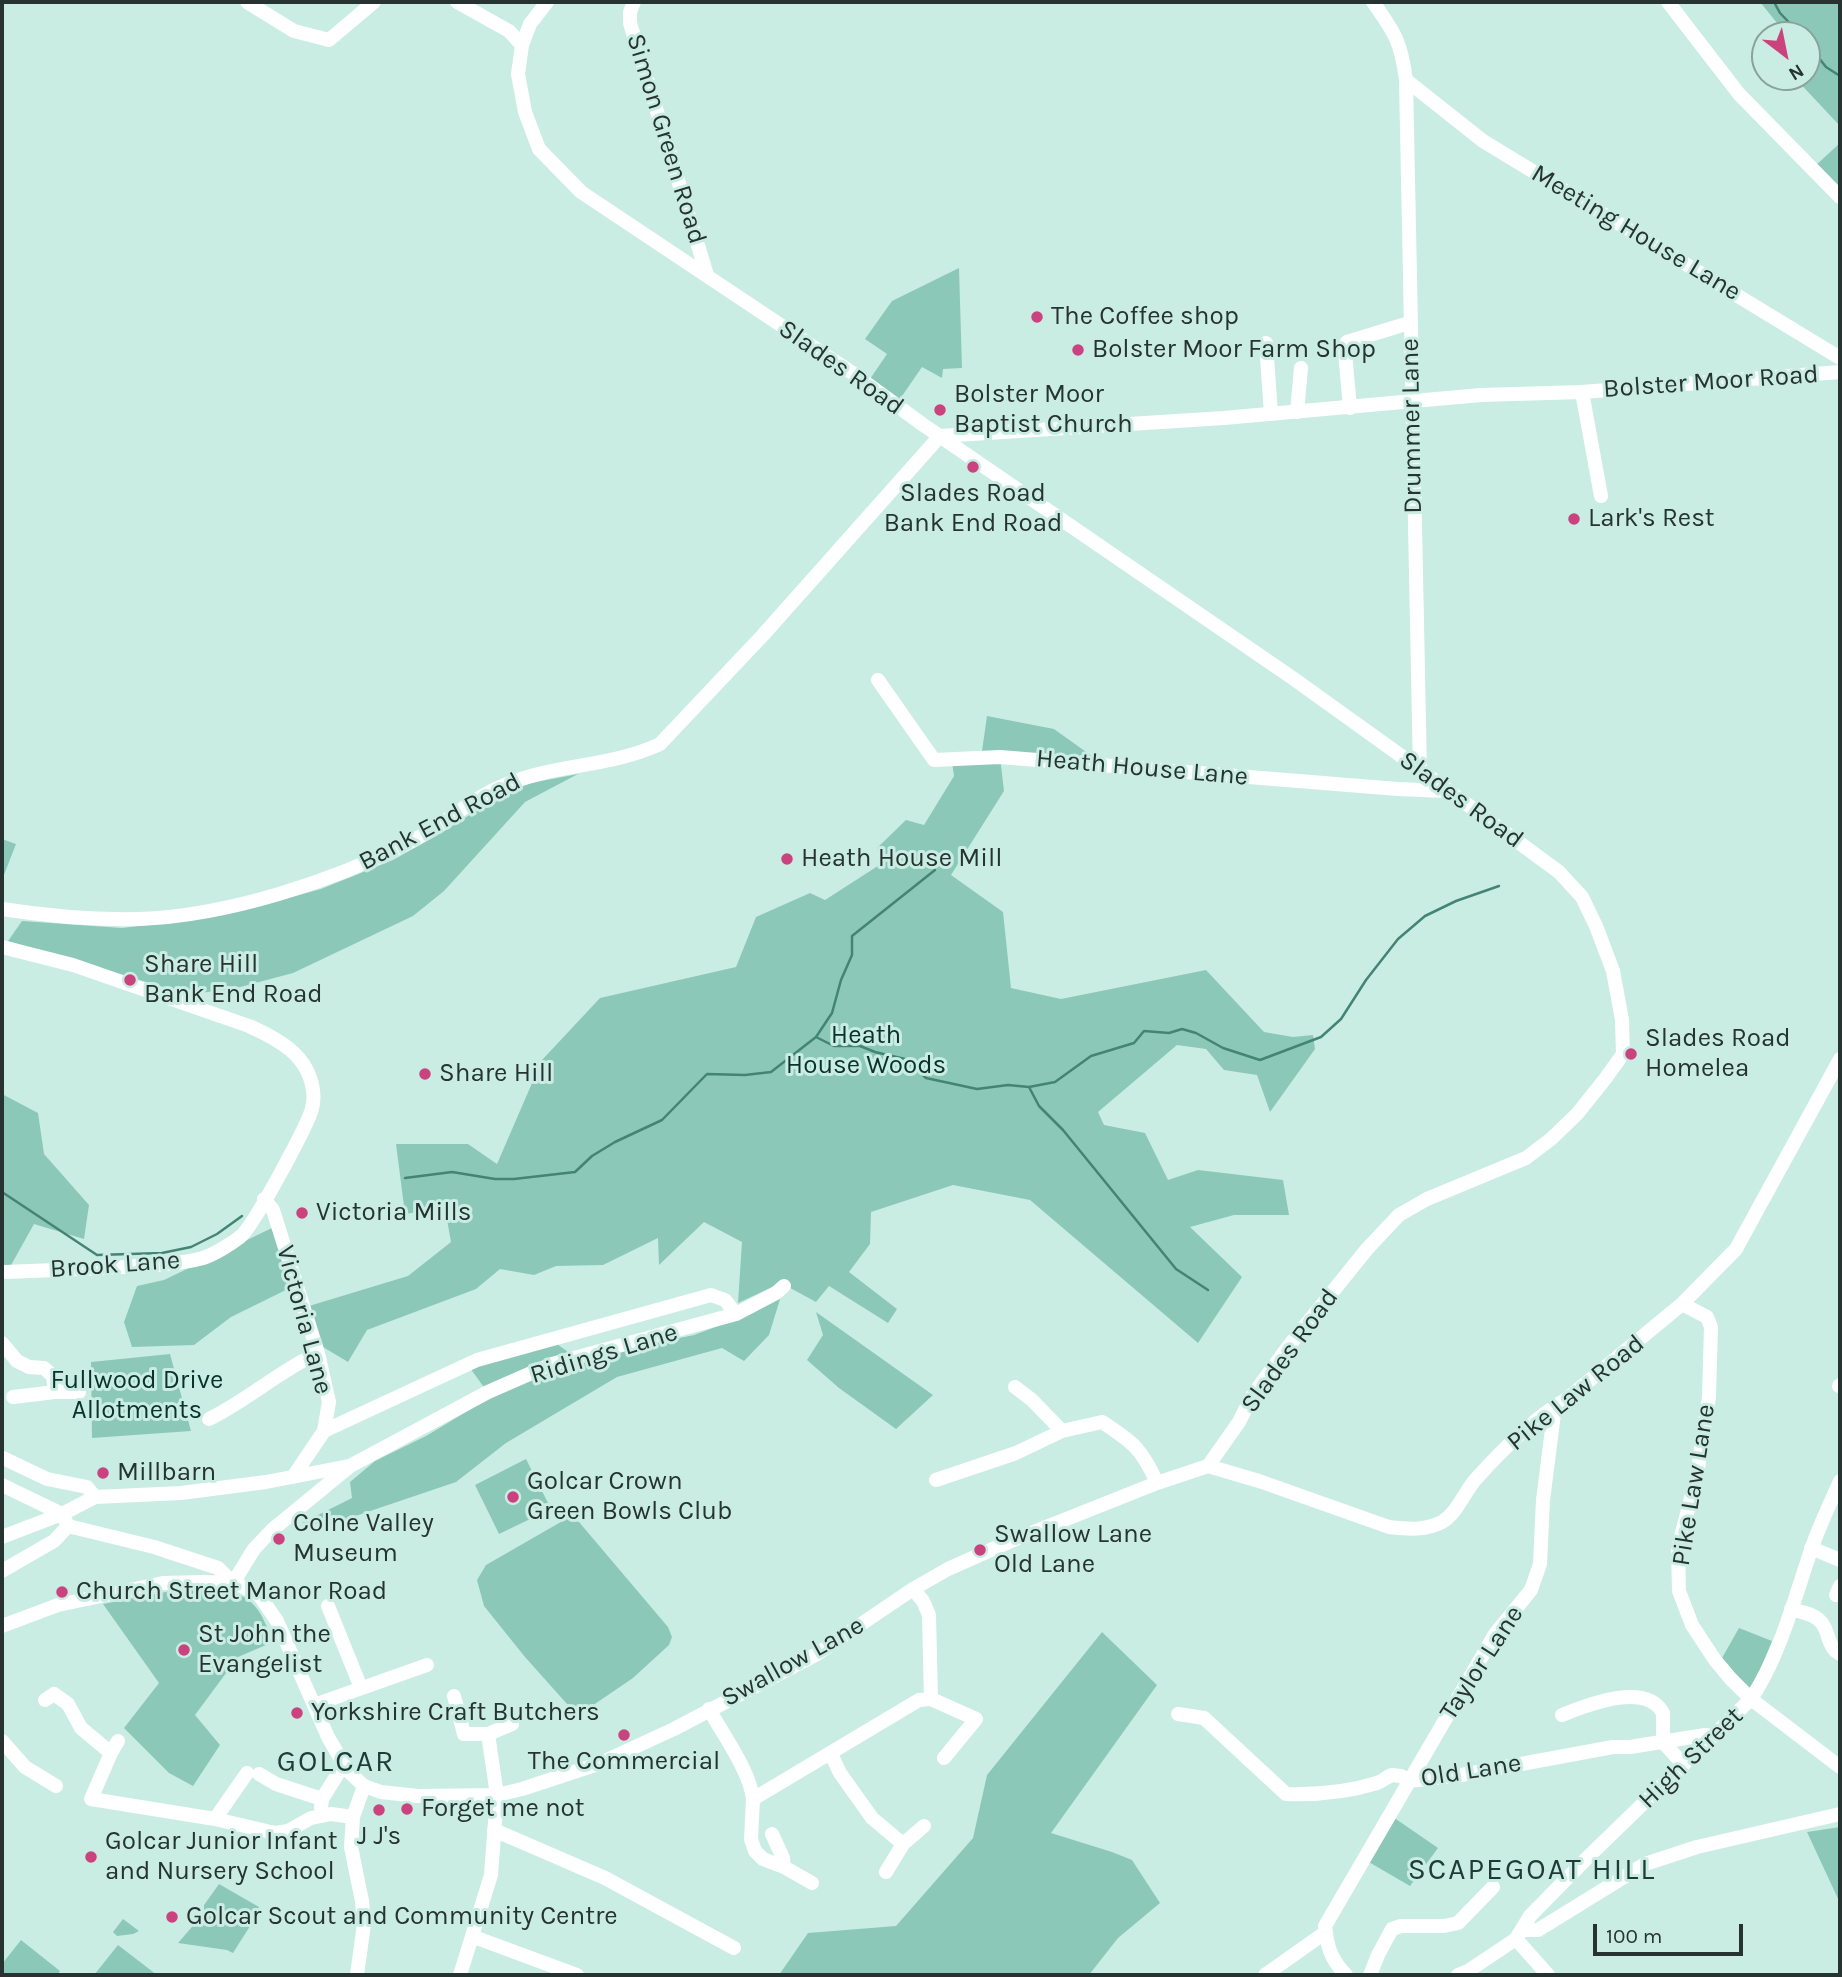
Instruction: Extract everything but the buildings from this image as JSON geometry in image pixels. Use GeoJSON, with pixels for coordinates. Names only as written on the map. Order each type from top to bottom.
{"type":"FeatureCollection","features":[{"type":"Feature","properties":{"kind":"street"},"geometry":{"type":"LineString","coordinates":[[247,2],[295,31],[329,40],[374,2]]}},
{"type":"Feature","properties":{"kind":"street"},"geometry":{"type":"LineString","coordinates":[[457,2],[509,31],[522,45],[530,24],[547,2]]}},
{"type":"Feature","properties":{"kind":"street","name":"Simon Green Road"},"geometry":{"type":"LineString","coordinates":[[634,2],[630,23],[640,60],[708,275]]}},
{"type":"Feature","properties":{"kind":"street","name":"Drummer Lane"},"geometry":{"type":"LineString","coordinates":[[1373,2],[1402,48],[1406,80],[1420,771]]}},
{"type":"Feature","properties":{"kind":"street"},"geometry":{"type":"LineString","coordinates":[[1668,2],[1739,94],[1840,197]]}},
{"type":"Feature","properties":{"kind":"street","name":"Slades Road"},"geometry":{"type":"LineString","coordinates":[[522,45],[518,74],[525,112],[539,149],[581,192],[851,372],[1294,679],[1559,873],[1582,897],[1613,971],[1622,1020],[1623,1054],[1577,1114],[1526,1158],[1427,1199],[1399,1215],[1367,1249],[1288,1347],[1252,1396],[1239,1422],[1208,1466]]}},
{"type":"Feature","properties":{"kind":"street","name":"Meeting House Lane"},"geometry":{"type":"LineString","coordinates":[[1406,80],[1483,141],[1840,358]]}},
{"type":"Feature","properties":{"kind":"street"},"geometry":{"type":"LineString","coordinates":[[1350,408],[1345,352],[1347,342],[1409,323]]}},
{"type":"Feature","properties":{"kind":"street"},"geometry":{"type":"LineString","coordinates":[[1266,343],[1271,414]]}},
{"type":"Feature","properties":{"kind":"street"},"geometry":{"type":"LineString","coordinates":[[1297,412],[1301,368]]}},
{"type":"Feature","properties":{"kind":"street","name":"Bolster Moor Road"},"geometry":{"type":"LineString","coordinates":[[940,436],[1840,372]]}},
{"type":"Feature","properties":{"kind":"street","name":"Bolster Moor Road"},"geometry":{"type":"LineString","coordinates":[[1582,392],[1601,496]]}},
{"type":"Feature","properties":{"kind":"street","name":"Bank End Road"},"geometry":{"type":"LineString","coordinates":[[2,909],[86,919],[142,919],[225,908],[337,874],[414,841],[478,797],[505,784],[531,775],[604,763],[645,752],[660,744],[763,635],[940,436]]}},
{"type":"Feature","properties":{"kind":"street","name":"Heath House Lane"},"geometry":{"type":"LineString","coordinates":[[878,680],[934,760],[1000,757],[1447,791]]}},
{"type":"Feature","properties":{"kind":"street"},"geometry":{"type":"LineString","coordinates":[[2,947],[73,965],[249,1026],[288,1045],[308,1072],[314,1092],[312,1107],[300,1135],[264,1199]]}},
{"type":"Feature","properties":{"kind":"street","name":"Pike Law Road"},"geometry":{"type":"LineString","coordinates":[[1208,1466],[1389,1527],[1412,1530],[1440,1523],[1449,1517],[1495,1458],[1682,1304],[1736,1249],[1840,1059]]}},
{"type":"Feature","properties":{"kind":"street","name":"Brook Lane"},"geometry":{"type":"LineString","coordinates":[[2,1272],[150,1266],[205,1257],[242,1236],[264,1199]]}},
{"type":"Feature","properties":{"kind":"street","name":"Victoria Lane"},"geometry":{"type":"LineString","coordinates":[[264,1199],[273,1210],[318,1353],[329,1402],[324,1431],[293,1477]]}},
{"type":"Feature","properties":{"kind":"street","name":"Ridings Lane"},"geometry":{"type":"LineString","coordinates":[[351,1466],[488,1392],[552,1364],[736,1314],[784,1286]]}},
{"type":"Feature","properties":{"kind":"street"},"geometry":{"type":"LineString","coordinates":[[324,1431],[477,1360],[711,1295],[725,1300],[736,1314]]}},
{"type":"Feature","properties":{"kind":"street","name":"Pike Law Lane"},"geometry":{"type":"LineString","coordinates":[[1682,1304],[1707,1317],[1711,1327],[1709,1397],[1697,1475],[1678,1548],[1679,1591],[1692,1625],[1714,1660],[1752,1699],[1840,1767]]}},
{"type":"Feature","properties":{"kind":"street"},"geometry":{"type":"LineString","coordinates":[[2,1343],[17,1361],[29,1367],[44,1368],[52,1376],[55,1392]]}},
{"type":"Feature","properties":{"kind":"street"},"geometry":{"type":"LineString","coordinates":[[209,1419],[237,1405],[303,1360],[318,1353]]}},
{"type":"Feature","properties":{"kind":"street"},"geometry":{"type":"LineString","coordinates":[[1015,1387],[1032,1400],[1062,1431]]}},
{"type":"Feature","properties":{"kind":"street"},"geometry":{"type":"LineString","coordinates":[[13,1397],[79,1392]]}},
{"type":"Feature","properties":{"kind":"street","name":"Taylor Lane"},"geometry":{"type":"LineString","coordinates":[[1326,1932],[1325,1926],[1495,1634],[1531,1590],[1540,1564],[1543,1500],[1555,1406]]}},
{"type":"Feature","properties":{"kind":"street"},"geometry":{"type":"LineString","coordinates":[[936,1480],[1016,1453],[1062,1431],[1102,1422],[1131,1440],[1146,1458],[1157,1483]]}},
{"type":"Feature","properties":{"kind":"street"},"geometry":{"type":"LineString","coordinates":[[3,1458],[47,1479],[88,1488],[95,1497]]}},
{"type":"Feature","properties":{"kind":"street"},"geometry":{"type":"LineString","coordinates":[[2,1537],[65,1520],[95,1497],[181,1493],[351,1466]]}},
{"type":"Feature","properties":{"kind":"street"},"geometry":{"type":"LineString","coordinates":[[233,1583],[254,1549],[272,1530],[351,1466]]}},
{"type":"Feature","properties":{"kind":"street","name":"Swallow Lane"},"geometry":{"type":"LineString","coordinates":[[364,1786],[381,1792],[418,1796],[497,1795],[522,1790],[598,1764],[674,1729],[817,1654],[948,1569],[1157,1483],[1208,1466]]}},
{"type":"Feature","properties":{"kind":"street","name":"High Street"},"geometry":{"type":"LineString","coordinates":[[1466,1974],[1519,1935],[1530,1916],[1752,1699],[1763,1681],[1811,1548],[1840,1481]]}},
{"type":"Feature","properties":{"kind":"street"},"geometry":{"type":"LineString","coordinates":[[2,1485],[65,1520],[218,1568],[233,1583],[259,1595],[277,1621],[328,1737],[347,1770],[364,1786],[353,1817],[351,1847],[364,1924],[357,1975]]}},
{"type":"Feature","properties":{"kind":"street"},"geometry":{"type":"LineString","coordinates":[[2,1571],[54,1541],[65,1520]]}},
{"type":"Feature","properties":{"kind":"street"},"geometry":{"type":"LineString","coordinates":[[1811,1548],[1840,1560]]}},
{"type":"Feature","properties":{"kind":"street"},"geometry":{"type":"LineString","coordinates":[[2,1626],[58,1605],[163,1583],[233,1583]]}},
{"type":"Feature","properties":{"kind":"street"},"geometry":{"type":"LineString","coordinates":[[913,1590],[923,1601],[929,1615],[931,1699]]}},
{"type":"Feature","properties":{"kind":"street"},"geometry":{"type":"LineString","coordinates":[[328,1605],[360,1688]]}},
{"type":"Feature","properties":{"kind":"street"},"geometry":{"type":"LineString","coordinates":[[1791,1609],[1823,1622],[1830,1644],[1835,1652],[1840,1654]]}},
{"type":"Feature","properties":{"kind":"street"},"geometry":{"type":"LineString","coordinates":[[314,1705],[427,1665]]}},
{"type":"Feature","properties":{"kind":"street"},"geometry":{"type":"LineString","coordinates":[[45,1700],[54,1694],[68,1704],[81,1728],[115,1747],[91,1799],[215,1819],[275,1833],[288,1831],[320,1816],[331,1814],[353,1817]]}},
{"type":"Feature","properties":{"kind":"street"},"geometry":{"type":"LineString","coordinates":[[454,1696],[464,1734],[488,1734],[512,1724]]}},
{"type":"Feature","properties":{"kind":"street"},"geometry":{"type":"LineString","coordinates":[[1562,1715],[1623,1696],[1654,1703],[1663,1713],[1663,1742],[1683,1764]]}},
{"type":"Feature","properties":{"kind":"street"},"geometry":{"type":"LineString","coordinates":[[753,1799],[919,1700],[931,1699],[976,1719],[944,1758]]}},
{"type":"Feature","properties":{"kind":"street"},"geometry":{"type":"LineString","coordinates":[[709,1710],[752,1789],[751,1839],[755,1851],[763,1859],[812,1883]]}},
{"type":"Feature","properties":{"kind":"street","name":"Old Lane"},"geometry":{"type":"LineString","coordinates":[[1178,1714],[1204,1718],[1286,1794],[1311,1795],[1345,1790],[1379,1783],[1392,1774],[1408,1781],[1456,1776],[1613,1747],[1714,1736]]}},
{"type":"Feature","properties":{"kind":"street"},"geometry":{"type":"LineString","coordinates":[[460,1975],[474,1937],[491,1875],[497,1795],[488,1734]]}},
{"type":"Feature","properties":{"kind":"street"},"geometry":{"type":"LineString","coordinates":[[2,1741],[25,1767],[56,1786]]}},
{"type":"Feature","properties":{"kind":"street"},"geometry":{"type":"LineString","coordinates":[[831,1754],[840,1773],[872,1818],[904,1844]]}},
{"type":"Feature","properties":{"kind":"street"},"geometry":{"type":"LineString","coordinates":[[215,1819],[253,1773],[276,1784],[322,1799]]}},
{"type":"Feature","properties":{"kind":"street"},"geometry":{"type":"LineString","coordinates":[[320,1816],[322,1799],[337,1776]]}},
{"type":"Feature","properties":{"kind":"street"},"geometry":{"type":"LineString","coordinates":[[1548,1975],[1519,1935],[1538,1930],[1645,1864],[1697,1847],[1840,1814]]}},
{"type":"Feature","properties":{"kind":"street"},"geometry":{"type":"LineString","coordinates":[[886,1871],[904,1844],[924,1826]]}},
{"type":"Feature","properties":{"kind":"street"},"geometry":{"type":"LineString","coordinates":[[494,1830],[605,1878],[734,1948]]}},
{"type":"Feature","properties":{"kind":"street"},"geometry":{"type":"LineString","coordinates":[[772,1834],[783,1858],[784,1867]]}},
{"type":"Feature","properties":{"kind":"street"},"geometry":{"type":"LineString","coordinates":[[1370,1975],[1377,1955],[1392,1929],[1401,1926],[1444,1926],[1458,1923],[1493,1887]]}},
{"type":"Feature","properties":{"kind":"street"},"geometry":{"type":"LineString","coordinates":[[1265,1975],[1326,1932]]}},
{"type":"Feature","properties":{"kind":"street"},"geometry":{"type":"LineString","coordinates":[[1326,1932],[1326,1945],[1336,1965],[1346,1975]]}},
{"type":"Feature","properties":{"kind":"street"},"geometry":{"type":"LineString","coordinates":[[474,1937],[577,1975]]}},
{"type":"Feature","properties":{"kind":"green space"},"geometry":{"type":"Polygon","coordinates":[[[1760,2],[1840,2],[1840,126],[1807,91],[1821,91],[1821,21],[1775,21],[1760,2]]]}},
{"type":"Feature","properties":{"kind":"green space"},"geometry":{"type":"Polygon","coordinates":[[[1840,143],[1840,191],[1815,166],[1840,143]]]}},
{"type":"Feature","properties":{"kind":"green space"},"geometry":{"type":"Polygon","coordinates":[[[959,268],[962,368],[943,369],[942,378],[922,367],[900,399],[870,379],[887,354],[865,339],[892,301],[959,268]]]}},
{"type":"Feature","properties":{"kind":"green space"},"geometry":{"type":"Polygon","coordinates":[[[987,716],[1054,729],[1096,759],[982,751],[987,716]]]}},
{"type":"Feature","properties":{"kind":"green space","name":"Heath House Woods"},"geometry":{"type":"Polygon","coordinates":[[[1000,757],[1004,791],[951,875],[1003,912],[1011,988],[1061,999],[1206,970],[1264,1032],[1293,1037],[1313,1035],[1315,1049],[1270,1112],[1257,1075],[1224,1070],[1206,1049],[1177,1045],[1098,1112],[1104,1125],[1145,1133],[1168,1180],[1198,1170],[1283,1180],[1289,1215],[1234,1215],[1190,1227],[1242,1277],[1198,1343],[1030,1200],[953,1185],[871,1212],[870,1244],[849,1272],[897,1309],[888,1323],[829,1286],[816,1302],[781,1283],[738,1303],[742,1242],[704,1222],[659,1265],[658,1238],[603,1265],[556,1266],[534,1275],[500,1269],[476,1289],[367,1330],[348,1362],[323,1347],[309,1306],[408,1276],[451,1242],[445,1208],[405,1214],[396,1144],[468,1144],[497,1164],[542,1060],[600,998],[736,967],[756,917],[810,893],[825,900],[884,862],[877,848],[906,820],[924,825],[954,776],[952,762],[1000,757]]]}},
{"type":"Feature","properties":{"kind":"green space"},"geometry":{"type":"Polygon","coordinates":[[[578,774],[525,802],[444,891],[413,916],[293,973],[229,990],[187,994],[8,941],[22,921],[122,928],[245,910],[321,889],[393,860],[499,796],[531,783],[578,774]]]}},
{"type":"Feature","properties":{"kind":"green space"},"geometry":{"type":"Polygon","coordinates":[[[2,839],[16,844],[2,880],[2,839]]]}},
{"type":"Feature","properties":{"kind":"green space"},"geometry":{"type":"Polygon","coordinates":[[[2,1094],[38,1113],[44,1154],[89,1205],[84,1239],[34,1224],[10,1267],[2,1265],[2,1094]]]}},
{"type":"Feature","properties":{"kind":"green space"},"geometry":{"type":"Polygon","coordinates":[[[274,1227],[292,1287],[231,1317],[194,1345],[132,1347],[124,1322],[137,1286],[164,1280],[274,1227]]]}},
{"type":"Feature","properties":{"kind":"green space"},"geometry":{"type":"Polygon","coordinates":[[[781,1296],[769,1335],[744,1361],[722,1348],[617,1377],[506,1443],[456,1482],[332,1524],[302,1523],[352,1498],[350,1482],[375,1461],[426,1436],[491,1397],[470,1368],[557,1344],[578,1359],[694,1335],[753,1313],[781,1296]]]}},
{"type":"Feature","properties":{"kind":"green space"},"geometry":{"type":"Polygon","coordinates":[[[816,1312],[933,1395],[896,1429],[839,1388],[807,1360],[823,1335],[816,1312]]]}},
{"type":"Feature","properties":{"kind":"green space","name":"Fullwood Drive Allotments"},"geometry":{"type":"Polygon","coordinates":[[[170,1354],[191,1431],[92,1438],[91,1362],[170,1354]]]}},
{"type":"Feature","properties":{"kind":"green space","name":"Golcar Crown Green Bowls Club"},"geometry":{"type":"Polygon","coordinates":[[[526,1459],[551,1509],[499,1534],[475,1485],[526,1459]]]}},
{"type":"Feature","properties":{"kind":"green space"},"geometry":{"type":"Polygon","coordinates":[[[566,1519],[579,1522],[668,1627],[672,1637],[669,1645],[633,1678],[586,1710],[567,1704],[525,1657],[484,1606],[477,1580],[486,1565],[566,1519]]]}},
{"type":"Feature","properties":{"kind":"green space"},"geometry":{"type":"Polygon","coordinates":[[[217,1589],[240,1595],[254,1605],[260,1612],[273,1642],[238,1657],[195,1715],[220,1745],[193,1786],[169,1773],[124,1728],[159,1683],[103,1604],[171,1591],[217,1589]]]}},
{"type":"Feature","properties":{"kind":"green space"},"geometry":{"type":"Polygon","coordinates":[[[1739,1628],[1772,1641],[1751,1692],[1722,1658],[1739,1628]]]}},
{"type":"Feature","properties":{"kind":"green space"},"geometry":{"type":"Polygon","coordinates":[[[1102,1632],[1157,1685],[1051,1833],[1132,1860],[1160,1903],[1118,1938],[1089,1975],[779,1975],[808,1933],[896,1926],[973,1838],[987,1775],[1102,1632]]]}},
{"type":"Feature","properties":{"kind":"green space"},"geometry":{"type":"Polygon","coordinates":[[[1393,1817],[1438,1848],[1410,1886],[1367,1861],[1393,1817]]]}},
{"type":"Feature","properties":{"kind":"green space"},"geometry":{"type":"Polygon","coordinates":[[[1840,1827],[1840,1903],[1807,1832],[1840,1827]]]}},
{"type":"Feature","properties":{"kind":"green space"},"geometry":{"type":"Polygon","coordinates":[[[219,1884],[259,1907],[233,1953],[178,1943],[204,1913],[204,1905],[219,1884]]]}},
{"type":"Feature","properties":{"kind":"green space"},"geometry":{"type":"Polygon","coordinates":[[[123,1919],[139,1931],[117,1936],[113,1932],[123,1919]]]}},
{"type":"Feature","properties":{"kind":"green space"},"geometry":{"type":"Polygon","coordinates":[[[21,1940],[60,1971],[57,1975],[2,1975],[2,1964],[21,1940]]]}},
{"type":"Feature","properties":{"kind":"green space"},"geometry":{"type":"Polygon","coordinates":[[[118,1945],[157,1975],[94,1975],[118,1945]]]}},
{"type":"Feature","properties":{"kind":"waterway"},"geometry":{"type":"LineString","coordinates":[[1774,2],[1788,21]]}},
{"type":"Feature","properties":{"kind":"waterway"},"geometry":{"type":"LineString","coordinates":[[1821,61],[1840,76]]}},
{"type":"Feature","properties":{"kind":"waterway"},"geometry":{"type":"LineString","coordinates":[[816,1037],[832,1013],[841,980],[852,955],[852,936],[935,870]]}},
{"type":"Feature","properties":{"kind":"waterway"},"geometry":{"type":"LineString","coordinates":[[405,1178],[452,1172],[495,1179],[514,1179],[575,1172],[592,1156],[615,1142],[662,1120],[707,1074],[745,1075],[771,1072],[816,1037],[834,1046],[860,1046],[905,1059],[926,1078],[977,1089],[1008,1085],[1029,1087],[1055,1082],[1091,1056],[1134,1043],[1144,1031],[1169,1033],[1182,1029],[1196,1033],[1223,1048],[1260,1060],[1321,1037],[1341,1019],[1366,980],[1398,939],[1425,916],[1456,901],[1499,886]]}},
{"type":"Feature","properties":{"kind":"waterway"},"geometry":{"type":"LineString","coordinates":[[1029,1087],[1039,1106],[1063,1130],[1176,1269],[1208,1290]]}},
{"type":"Feature","properties":{"kind":"waterway"},"geometry":{"type":"LineString","coordinates":[[2,1192],[97,1255],[162,1253],[191,1247],[217,1234],[242,1216]]}},
{"type":"Feature","properties":{"kind":"place","name":"The Coffee shop"},"geometry":{"type":"Point","coordinates":[1037,317]}},
{"type":"Feature","properties":{"kind":"place","name":"Bolster Moor Farm Shop"},"geometry":{"type":"Point","coordinates":[1078,350]}},
{"type":"Feature","properties":{"kind":"place","name":"Bolster Moor Baptist Church"},"geometry":{"type":"Point","coordinates":[940,410]}},
{"type":"Feature","properties":{"kind":"place","name":"Slades Road Bank End Road"},"geometry":{"type":"Point","coordinates":[973,467]}},
{"type":"Feature","properties":{"kind":"place","name":"Lark's Rest"},"geometry":{"type":"Point","coordinates":[1574,519]}},
{"type":"Feature","properties":{"kind":"place","name":"Heath House Mill"},"geometry":{"type":"Point","coordinates":[787,859]}},
{"type":"Feature","properties":{"kind":"place","name":"Share Hill Bank End Road"},"geometry":{"type":"Point","coordinates":[130,980]}},
{"type":"Feature","properties":{"kind":"place","name":"Slades Road Homelea"},"geometry":{"type":"Point","coordinates":[1631,1054]}},
{"type":"Feature","properties":{"kind":"place","name":"Share Hill"},"geometry":{"type":"Point","coordinates":[425,1074]}},
{"type":"Feature","properties":{"kind":"place","name":"Victoria Mills"},"geometry":{"type":"Point","coordinates":[302,1213]}},
{"type":"Feature","properties":{"kind":"place","name":"Millbarn"},"geometry":{"type":"Point","coordinates":[103,1473]}},
{"type":"Feature","properties":{"kind":"place","name":"Golcar Crown Green Bowls Club"},"geometry":{"type":"Point","coordinates":[513,1497]}},
{"type":"Feature","properties":{"kind":"place","name":"Colne Valley Museum"},"geometry":{"type":"Point","coordinates":[279,1539]}},
{"type":"Feature","properties":{"kind":"place","name":"Swallow Lane Old Lane"},"geometry":{"type":"Point","coordinates":[980,1550]}},
{"type":"Feature","properties":{"kind":"place","name":"Church Street Manor Road"},"geometry":{"type":"Point","coordinates":[62,1592]}},
{"type":"Feature","properties":{"kind":"place","name":"St John the Evangelist"},"geometry":{"type":"Point","coordinates":[184,1650]}},
{"type":"Feature","properties":{"kind":"place","name":"Yorkshire Craft Butchers"},"geometry":{"type":"Point","coordinates":[297,1713]}},
{"type":"Feature","properties":{"kind":"place","name":"The Commercial"},"geometry":{"type":"Point","coordinates":[624,1735]}},
{"type":"Feature","properties":{"kind":"place","name":"Forget me not"},"geometry":{"type":"Point","coordinates":[407,1809]}},
{"type":"Feature","properties":{"kind":"place","name":"J J's"},"geometry":{"type":"Point","coordinates":[379,1810]}},
{"type":"Feature","properties":{"kind":"place","name":"Golcar Junior Infant and Nursery School"},"geometry":{"type":"Point","coordinates":[91,1857]}},
{"type":"Feature","properties":{"kind":"place","name":"Golcar Scout and Community Centre"},"geometry":{"type":"Point","coordinates":[172,1917]}},
{"type":"Feature","properties":{"kind":"district","name":"GOLCAR"},"geometry":{"type":"Point","coordinates":[336,1762]}},
{"type":"Feature","properties":{"kind":"district","name":"SCAPEGOAT HILL"},"geometry":{"type":"Point","coordinates":[1532,1870]}}]}
